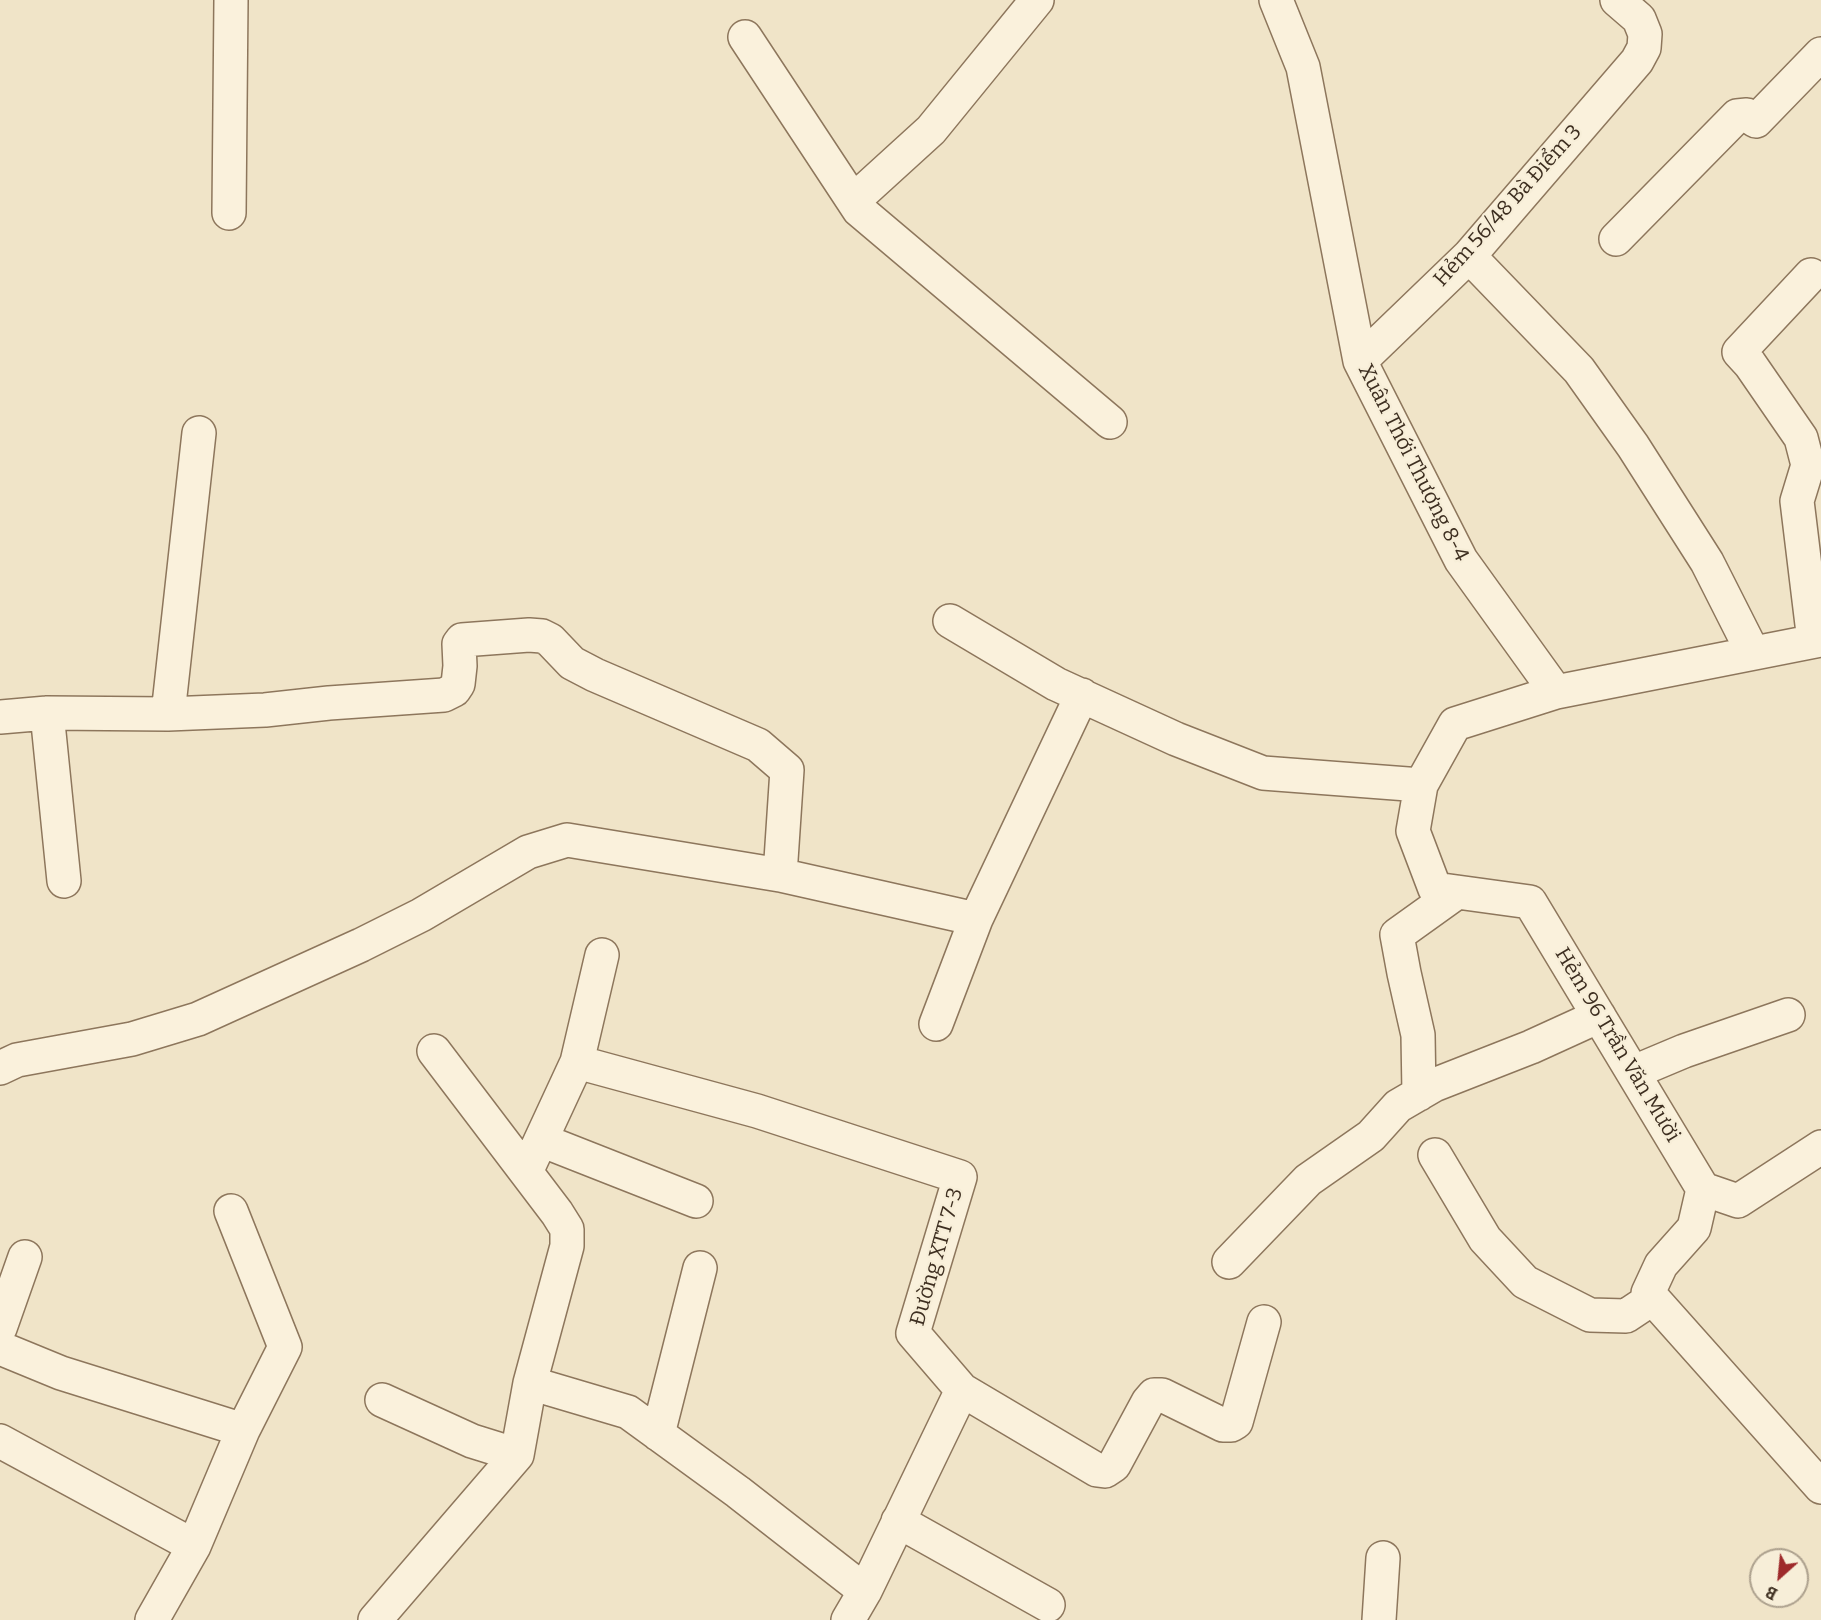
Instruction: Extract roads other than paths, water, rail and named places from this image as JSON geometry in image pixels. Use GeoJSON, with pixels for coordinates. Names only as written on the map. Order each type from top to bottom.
{"type":"FeatureCollection","features":[{"type":"Feature","properties":{"kind":"street"},"geometry":{"type":"LineString","coordinates":[[229,213],[231,0]]}},
{"type":"Feature","properties":{"kind":"street"},"geometry":{"type":"LineString","coordinates":[[853,201],[931,130],[1037,0]]}},
{"type":"Feature","properties":{"kind":"street","name":"Xuân Thới Thượng 8-4"},"geometry":{"type":"LineString","coordinates":[[1276,0],[1303,67],[1360,361],[1461,560],[1556,692]]}},
{"type":"Feature","properties":{"kind":"street","name":"Hẻm 56/48 Bà Điểm 3"},"geometry":{"type":"LineString","coordinates":[[1360,361],[1469,256],[1637,61],[1644,48],[1645,34],[1640,19],[1617,0]]}},
{"type":"Feature","properties":{"kind":"street"},"geometry":{"type":"LineString","coordinates":[[745,37],[853,201],[868,218],[1110,422]]}},
{"type":"Feature","properties":{"kind":"street"},"geometry":{"type":"LineString","coordinates":[[1616,239],[1737,116],[1747,115],[1756,121],[1821,54]]}},
{"type":"Feature","properties":{"kind":"street"},"geometry":{"type":"LineString","coordinates":[[1469,256],[1579,370],[1633,446],[1707,562],[1753,653]]}},
{"type":"Feature","properties":{"kind":"street"},"geometry":{"type":"LineString","coordinates":[[1458,892],[1435,889],[1413,831],[1421,784],[1455,724],[1556,692],[1817,641],[1797,501],[1808,465],[1802,438],[1739,352],[1811,275]]}},
{"type":"Feature","properties":{"kind":"street"},"geometry":{"type":"LineString","coordinates":[[168,714],[200,433]]}},
{"type":"Feature","properties":{"kind":"street"},"geometry":{"type":"LineString","coordinates":[[950,621],[1056,684],[1176,740],[1263,773],[1421,784]]}},
{"type":"Feature","properties":{"kind":"street"},"geometry":{"type":"LineString","coordinates":[[0,717],[47,713],[168,714],[264,710],[444,695],[454,690],[458,684],[459,644],[462,640],[542,636],[550,640],[572,663],[758,745],[787,770],[780,875]]}},
{"type":"Feature","properties":{"kind":"street"},"geometry":{"type":"LineString","coordinates":[[936,1023],[976,919],[1082,695]]}},
{"type":"Feature","properties":{"kind":"street"},"geometry":{"type":"LineString","coordinates":[[47,713],[64,881]]}},
{"type":"Feature","properties":{"kind":"street"},"geometry":{"type":"LineString","coordinates":[[0,1068],[17,1060],[132,1039],[198,1019],[361,945],[421,915],[528,852],[567,840],[780,875],[976,919]]}},
{"type":"Feature","properties":{"kind":"street"},"geometry":{"type":"LineString","coordinates":[[1419,1094],[1418,1035],[1397,935],[1458,892]]}},
{"type":"Feature","properties":{"kind":"street","name":"Hẻm 96 Trần Văn Mười"},"geometry":{"type":"LineString","coordinates":[[1458,892],[1530,902],[1703,1189]]}},
{"type":"Feature","properties":{"kind":"street"},"geometry":{"type":"LineString","coordinates":[[526,1172],[577,1062],[602,955]]}},
{"type":"Feature","properties":{"kind":"street"},"geometry":{"type":"LineString","coordinates":[[1634,1072],[1684,1051],[1788,1015]]}},
{"type":"Feature","properties":{"kind":"street"},"geometry":{"type":"LineString","coordinates":[[1229,1262],[1308,1180],[1371,1136],[1398,1106],[1434,1085],[1531,1047],[1599,1016]]}},
{"type":"Feature","properties":{"kind":"street"},"geometry":{"type":"LineString","coordinates":[[375,1620],[517,1455],[530,1383],[567,1246],[567,1229],[434,1051]]}},
{"type":"Feature","properties":{"kind":"street","name":"Đường XTT 7-3"},"geometry":{"type":"LineString","coordinates":[[577,1062],[757,1111],[960,1177],[913,1333],[962,1390]]}},
{"type":"Feature","properties":{"kind":"street"},"geometry":{"type":"LineString","coordinates":[[541,1140],[696,1200]]}},
{"type":"Feature","properties":{"kind":"street"},"geometry":{"type":"LineString","coordinates":[[1821,1148],[1737,1201],[1703,1189],[1694,1228],[1661,1265],[1648,1293],[1821,1487]]}},
{"type":"Feature","properties":{"kind":"street"},"geometry":{"type":"LineString","coordinates":[[1435,1155],[1485,1239],[1525,1281],[1590,1315],[1626,1316],[1653,1298]]}},
{"type":"Feature","properties":{"kind":"street"},"geometry":{"type":"LineString","coordinates":[[152,1620],[194,1546],[243,1430],[285,1347],[231,1211]]}},
{"type":"Feature","properties":{"kind":"street"},"geometry":{"type":"LineString","coordinates":[[0,1328],[25,1257]]}},
{"type":"Feature","properties":{"kind":"street"},"geometry":{"type":"LineString","coordinates":[[658,1434],[700,1268]]}},
{"type":"Feature","properties":{"kind":"street"},"geometry":{"type":"LineString","coordinates":[[848,1620],[865,1591],[962,1390],[1097,1470],[1105,1471],[1114,1465],[1154,1395],[1162,1395],[1223,1425],[1236,1422],[1264,1322]]}},
{"type":"Feature","properties":{"kind":"street"},"geometry":{"type":"LineString","coordinates":[[0,1348],[61,1373],[243,1430]]}},
{"type":"Feature","properties":{"kind":"street"},"geometry":{"type":"LineString","coordinates":[[530,1383],[628,1412],[738,1492],[865,1591]]}},
{"type":"Feature","properties":{"kind":"street"},"geometry":{"type":"LineString","coordinates":[[382,1400],[472,1441],[517,1455]]}},
{"type":"Feature","properties":{"kind":"street"},"geometry":{"type":"LineString","coordinates":[[0,1441],[194,1546]]}},
{"type":"Feature","properties":{"kind":"street"},"geometry":{"type":"LineString","coordinates":[[898,1521],[1048,1605]]}},
{"type":"Feature","properties":{"kind":"street"},"geometry":{"type":"LineString","coordinates":[[1378,1620],[1383,1558]]}}]}
